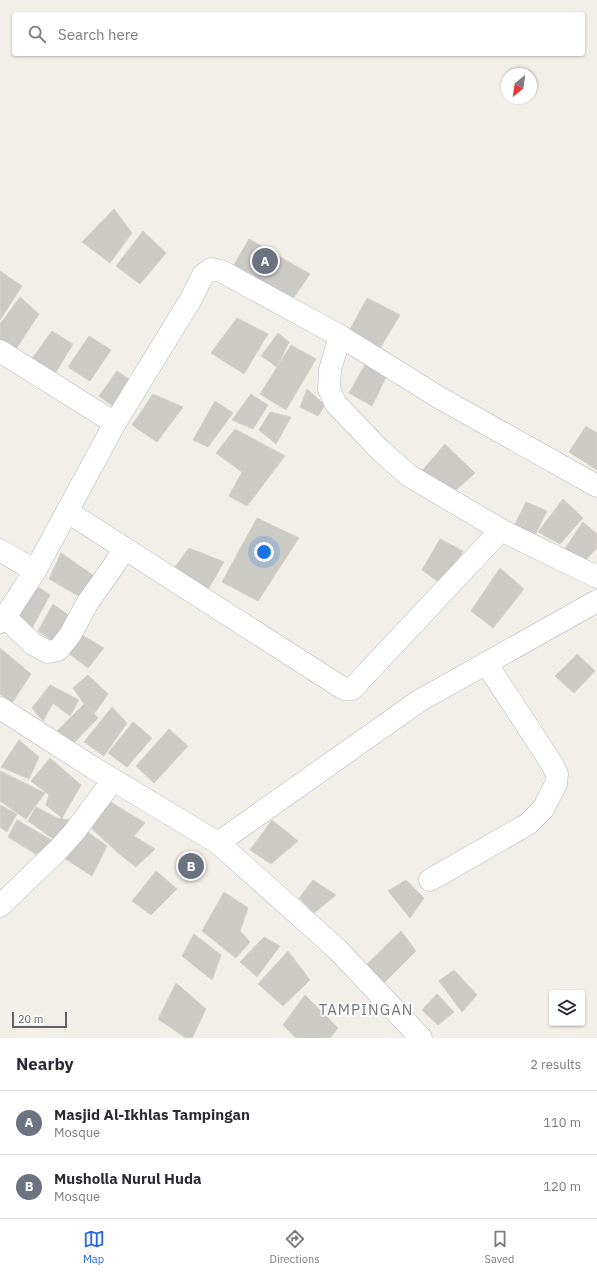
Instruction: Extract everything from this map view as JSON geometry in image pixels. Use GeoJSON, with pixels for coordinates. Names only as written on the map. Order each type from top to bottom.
{"type":"FeatureCollection","features":[{"type":"Feature","properties":{"kind":"street"},"geometry":{"type":"LineString","coordinates":[[124,548],[115,564],[88,602],[70,635],[58,650],[48,652],[34,644],[3,620],[35,571],[115,423],[191,299],[203,275],[211,269],[221,271],[340,336],[440,398],[597,486]]}},
{"type":"Feature","properties":{"kind":"street"},"geometry":{"type":"LineString","coordinates":[[340,336],[330,370],[329,389],[336,404],[379,449],[408,475],[501,530],[597,577]]}},
{"type":"Feature","properties":{"kind":"street"},"geometry":{"type":"LineString","coordinates":[[0,351],[115,423]]}},
{"type":"Feature","properties":{"kind":"street"},"geometry":{"type":"LineString","coordinates":[[68,512],[344,688],[352,689],[501,530]]}},
{"type":"Feature","properties":{"kind":"street"},"geometry":{"type":"LineString","coordinates":[[0,550],[35,571]]}},
{"type":"Feature","properties":{"kind":"street"},"geometry":{"type":"LineString","coordinates":[[218,843],[419,701],[597,601]]}},
{"type":"Feature","properties":{"kind":"street"},"geometry":{"type":"LineString","coordinates":[[430,880],[528,824],[543,809],[556,784],[557,774],[552,764],[486,663]]}},
{"type":"Feature","properties":{"kind":"street"},"geometry":{"type":"LineString","coordinates":[[0,708],[112,780],[218,843],[337,949],[421,1038]]}},
{"type":"Feature","properties":{"kind":"street"},"geometry":{"type":"LineString","coordinates":[[0,906],[75,831],[112,780]]}},
{"type":"Feature","properties":{"kind":"building"},"geometry":{"type":"Polygon","coordinates":[[[114,209],[132,233],[110,263],[82,242],[114,209]]]}},
{"type":"Feature","properties":{"kind":"building"},"geometry":{"type":"Polygon","coordinates":[[[143,231],[166,253],[140,284],[116,266],[143,231]]]}},
{"type":"Feature","properties":{"kind":"building"},"geometry":{"type":"Polygon","coordinates":[[[249,239],[310,274],[290,303],[231,270],[249,239]]]}},
{"type":"Feature","properties":{"kind":"building"},"geometry":{"type":"Polygon","coordinates":[[[0,271],[22,286],[0,320],[0,271]]]}},
{"type":"Feature","properties":{"kind":"building"},"geometry":{"type":"Polygon","coordinates":[[[20,297],[39,314],[16,349],[0,340],[0,324],[20,297]]]}},
{"type":"Feature","properties":{"kind":"building"},"geometry":{"type":"Polygon","coordinates":[[[367,298],[400,315],[376,355],[346,337],[367,298]]]}},
{"type":"Feature","properties":{"kind":"building"},"geometry":{"type":"Polygon","coordinates":[[[237,318],[268,334],[244,374],[211,353],[237,318]]]}},
{"type":"Feature","properties":{"kind":"building"},"geometry":{"type":"Polygon","coordinates":[[[52,331],[73,344],[53,377],[29,363],[52,331]]]}},
{"type":"Feature","properties":{"kind":"building"},"geometry":{"type":"Polygon","coordinates":[[[278,333],[289,342],[277,367],[261,356],[278,333]]]}},
{"type":"Feature","properties":{"kind":"building"},"geometry":{"type":"Polygon","coordinates":[[[89,336],[111,350],[90,381],[68,367],[89,336]]]}},
{"type":"Feature","properties":{"kind":"building"},"geometry":{"type":"Polygon","coordinates":[[[291,345],[316,359],[286,410],[260,394],[291,345]]]}},
{"type":"Feature","properties":{"kind":"building"},"geometry":{"type":"Polygon","coordinates":[[[366,363],[387,375],[372,406],[349,393],[366,363]]]}},
{"type":"Feature","properties":{"kind":"building"},"geometry":{"type":"Polygon","coordinates":[[[117,371],[136,384],[117,409],[99,396],[117,371]]]}},
{"type":"Feature","properties":{"kind":"building"},"geometry":{"type":"Polygon","coordinates":[[[307,389],[325,405],[318,416],[300,407],[307,389]]]}},
{"type":"Feature","properties":{"kind":"building"},"geometry":{"type":"Polygon","coordinates":[[[153,394],[183,407],[157,442],[132,425],[153,394]]]}},
{"type":"Feature","properties":{"kind":"building"},"geometry":{"type":"Polygon","coordinates":[[[251,394],[268,405],[253,429],[232,420],[251,394]]]}},
{"type":"Feature","properties":{"kind":"building"},"geometry":{"type":"Polygon","coordinates":[[[215,401],[233,413],[208,447],[193,440],[215,401]]]}},
{"type":"Feature","properties":{"kind":"building"},"geometry":{"type":"Polygon","coordinates":[[[270,412],[291,417],[276,444],[259,430],[270,412]]]}},
{"type":"Feature","properties":{"kind":"building"},"geometry":{"type":"Polygon","coordinates":[[[586,426],[597,433],[597,470],[569,452],[586,426]]]}},
{"type":"Feature","properties":{"kind":"building"},"geometry":{"type":"Polygon","coordinates":[[[235,429],[285,456],[247,506],[229,496],[242,472],[216,453],[235,429]]]}},
{"type":"Feature","properties":{"kind":"building"},"geometry":{"type":"Polygon","coordinates":[[[445,444],[475,473],[456,490],[421,472],[445,444]]]}},
{"type":"Feature","properties":{"kind":"building"},"geometry":{"type":"Polygon","coordinates":[[[563,499],[583,518],[560,544],[538,532],[563,499]]]}},
{"type":"Feature","properties":{"kind":"building"},"geometry":{"type":"Polygon","coordinates":[[[526,502],[547,511],[533,539],[514,526],[526,502]]]}},
{"type":"Feature","properties":{"kind":"building"},"geometry":{"type":"Polygon","coordinates":[[[257,518],[299,538],[258,601],[222,582],[257,518]]]}},
{"type":"Feature","properties":{"kind":"building"},"geometry":{"type":"Polygon","coordinates":[[[583,522],[597,534],[597,548],[579,567],[562,553],[583,522]]]}},
{"type":"Feature","properties":{"kind":"building"},"geometry":{"type":"Polygon","coordinates":[[[440,539],[463,551],[443,585],[422,570],[440,539]]]}},
{"type":"Feature","properties":{"kind":"building"},"geometry":{"type":"Polygon","coordinates":[[[189,548],[224,562],[204,596],[169,575],[189,548]]]}},
{"type":"Feature","properties":{"kind":"building"},"geometry":{"type":"Polygon","coordinates":[[[61,553],[100,580],[84,599],[49,579],[61,553]]]}},
{"type":"Feature","properties":{"kind":"building"},"geometry":{"type":"Polygon","coordinates":[[[500,568],[524,589],[493,628],[471,611],[500,568]]]}},
{"type":"Feature","properties":{"kind":"building"},"geometry":{"type":"Polygon","coordinates":[[[31,582],[50,595],[31,630],[12,615],[31,582]]]}},
{"type":"Feature","properties":{"kind":"building"},"geometry":{"type":"Polygon","coordinates":[[[53,604],[78,622],[60,646],[38,631],[53,604]]]}},
{"type":"Feature","properties":{"kind":"building"},"geometry":{"type":"Polygon","coordinates":[[[75,631],[104,648],[88,668],[67,652],[75,631]]]}},
{"type":"Feature","properties":{"kind":"building"},"geometry":{"type":"Polygon","coordinates":[[[0,648],[31,674],[12,703],[0,694],[0,648]]]}},
{"type":"Feature","properties":{"kind":"building"},"geometry":{"type":"Polygon","coordinates":[[[577,654],[595,671],[574,693],[555,676],[577,654]]]}},
{"type":"Feature","properties":{"kind":"building"},"geometry":{"type":"Polygon","coordinates":[[[88,675],[108,694],[94,714],[87,708],[73,688],[88,675]]]}},
{"type":"Feature","properties":{"kind":"building"},"geometry":{"type":"Polygon","coordinates":[[[50,685],[79,700],[70,716],[53,703],[43,721],[32,708],[50,685]]]}},
{"type":"Feature","properties":{"kind":"building"},"geometry":{"type":"Polygon","coordinates":[[[85,703],[98,718],[73,744],[56,732],[85,703]]]}},
{"type":"Feature","properties":{"kind":"building"},"geometry":{"type":"Polygon","coordinates":[[[112,707],[127,723],[104,756],[84,742],[112,707]]]}},
{"type":"Feature","properties":{"kind":"building"},"geometry":{"type":"Polygon","coordinates":[[[133,722],[152,738],[127,767],[108,753],[133,722]]]}},
{"type":"Feature","properties":{"kind":"building"},"geometry":{"type":"Polygon","coordinates":[[[169,729],[188,746],[154,783],[136,766],[169,729]]]}},
{"type":"Feature","properties":{"kind":"building"},"geometry":{"type":"Polygon","coordinates":[[[19,740],[39,757],[29,779],[1,767],[19,740]]]}},
{"type":"Feature","properties":{"kind":"building"},"geometry":{"type":"Polygon","coordinates":[[[50,758],[81,785],[62,818],[46,805],[49,795],[31,781],[50,758]]]}},
{"type":"Feature","properties":{"kind":"building"},"geometry":{"type":"Polygon","coordinates":[[[0,771],[45,793],[26,819],[0,801],[0,771]]]}},
{"type":"Feature","properties":{"kind":"building"},"geometry":{"type":"Polygon","coordinates":[[[104,798],[145,823],[134,836],[155,849],[136,867],[89,826],[104,798]]]}},
{"type":"Feature","properties":{"kind":"building"},"geometry":{"type":"Polygon","coordinates":[[[0,805],[17,814],[7,832],[0,827],[0,805]]]}},
{"type":"Feature","properties":{"kind":"building"},"geometry":{"type":"Polygon","coordinates":[[[36,807],[57,818],[75,821],[59,843],[28,821],[36,807]]]}},
{"type":"Feature","properties":{"kind":"building"},"geometry":{"type":"Polygon","coordinates":[[[17,820],[55,842],[42,858],[8,837],[17,820]]]}},
{"type":"Feature","properties":{"kind":"building"},"geometry":{"type":"Polygon","coordinates":[[[272,820],[298,841],[271,864],[250,850],[272,820]]]}},
{"type":"Feature","properties":{"kind":"building"},"geometry":{"type":"Polygon","coordinates":[[[85,830],[107,846],[92,876],[64,858],[85,830]]]}},
{"type":"Feature","properties":{"kind":"building"},"geometry":{"type":"Polygon","coordinates":[[[156,871],[177,889],[151,915],[132,901],[156,871]]]}},
{"type":"Feature","properties":{"kind":"building"},"geometry":{"type":"Polygon","coordinates":[[[313,880],[336,895],[314,913],[299,898],[313,880]]]}},
{"type":"Feature","properties":{"kind":"building"},"geometry":{"type":"Polygon","coordinates":[[[406,880],[424,898],[410,918],[388,891],[406,880]]]}},
{"type":"Feature","properties":{"kind":"building"},"geometry":{"type":"Polygon","coordinates":[[[224,892],[248,908],[240,931],[250,942],[236,958],[202,931],[224,892]]]}},
{"type":"Feature","properties":{"kind":"building"},"geometry":{"type":"Polygon","coordinates":[[[401,931],[416,951],[381,986],[364,967],[401,931]]]}},
{"type":"Feature","properties":{"kind":"building"},"geometry":{"type":"Polygon","coordinates":[[[194,934],[221,955],[212,980],[182,956],[194,934]]]}},
{"type":"Feature","properties":{"kind":"building"},"geometry":{"type":"Polygon","coordinates":[[[264,937],[280,946],[257,977],[240,962],[264,937]]]}},
{"type":"Feature","properties":{"kind":"building"},"geometry":{"type":"Polygon","coordinates":[[[288,951],[310,980],[283,1006],[258,984],[288,951]]]}},
{"type":"Feature","properties":{"kind":"building"},"geometry":{"type":"Polygon","coordinates":[[[454,970],[477,995],[462,1012],[439,981],[454,970]]]}},
{"type":"Feature","properties":{"kind":"building"},"geometry":{"type":"Polygon","coordinates":[[[176,983],[206,1009],[192,1038],[186,1038],[158,1019],[176,983]]]}},
{"type":"Feature","properties":{"kind":"building"},"geometry":{"type":"Polygon","coordinates":[[[437,994],[454,1012],[438,1025],[422,1010],[437,994]]]}},
{"type":"Feature","properties":{"kind":"building"},"geometry":{"type":"Polygon","coordinates":[[[305,995],[338,1028],[330,1038],[296,1038],[283,1025],[305,995]]]}},
{"type":"Feature","properties":{"kind":"place","name":"Masjid Al-Ikhlas Tampingan"},"geometry":{"type":"Point","coordinates":[265,261]}},
{"type":"Feature","properties":{"kind":"place","name":"Musholla Nurul Huda"},"geometry":{"type":"Point","coordinates":[191,866]}},
{"type":"Feature","properties":{"kind":"district","name":"TAMPINGAN"},"geometry":{"type":"Point","coordinates":[366,1009]}}]}
